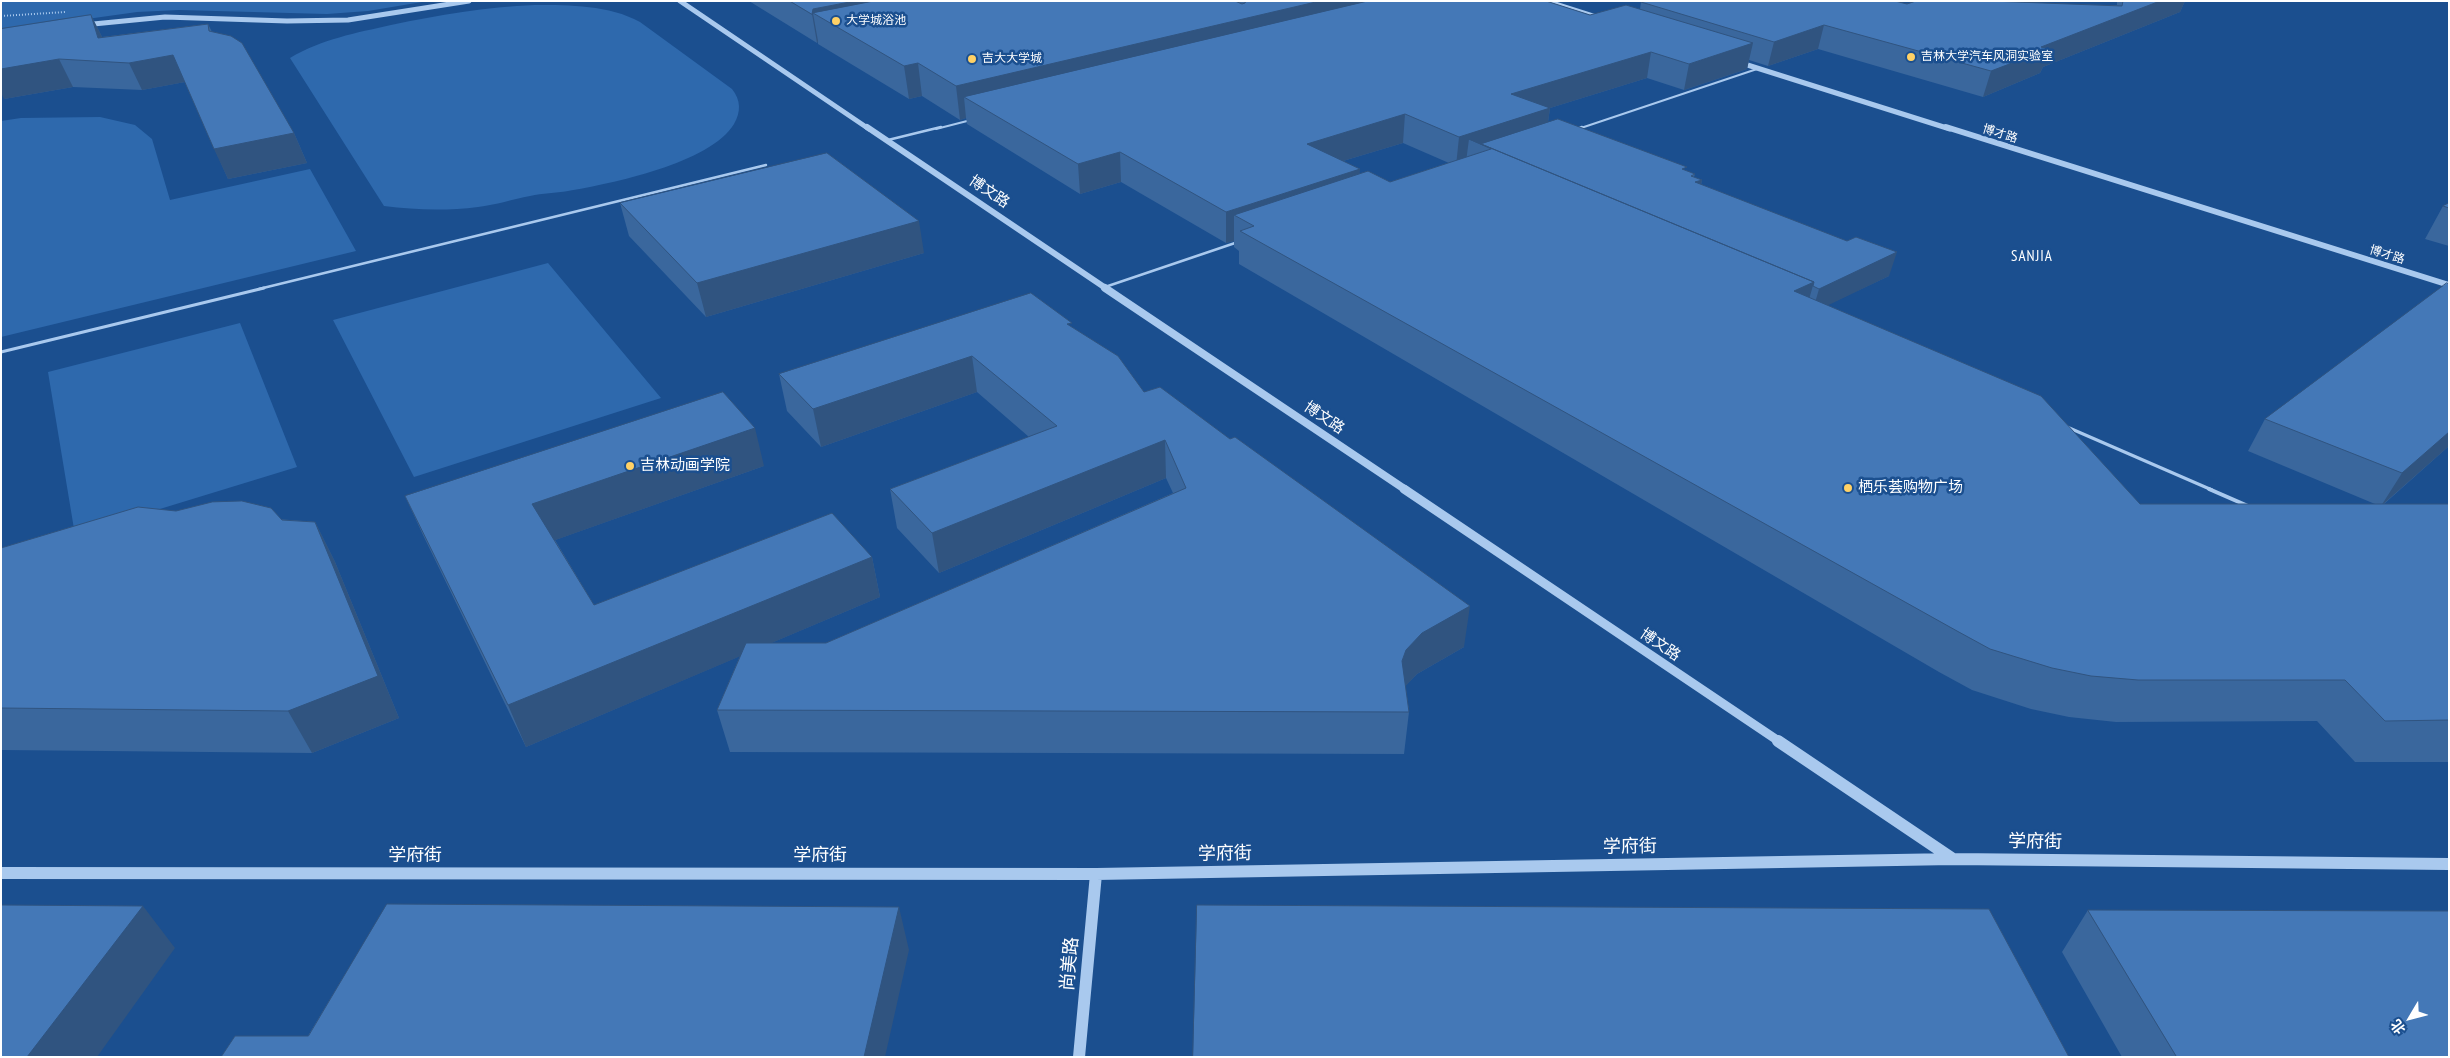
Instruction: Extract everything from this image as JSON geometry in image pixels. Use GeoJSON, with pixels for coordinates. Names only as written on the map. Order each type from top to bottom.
{"type":"FeatureCollection","features":[{"type":"Feature","properties":{"kind":"street"},"geometry":{"type":"LineString","coordinates":[[74,26],[165,18],[287,21],[348,20],[469,1]]}},
{"type":"Feature","properties":{"kind":"street","name":"博文路"},"geometry":{"type":"LineString","coordinates":[[680,1],[1953,859]]}},
{"type":"Feature","properties":{"kind":"street"},"geometry":{"type":"LineString","coordinates":[[1546,1],[1602,19]]}},
{"type":"Feature","properties":{"kind":"street","name":"博才路"},"geometry":{"type":"LineString","coordinates":[[1731,59],[2449,285]]}},
{"type":"Feature","properties":{"kind":"street","name":"学府街"},"geometry":{"type":"LineString","coordinates":[[1,873],[1096,874],[1953,859],[2449,864]]}},
{"type":"Feature","properties":{"kind":"street","name":"尚美路"},"geometry":{"type":"LineString","coordinates":[[1079,1057],[1096,874]]}},
{"type":"Feature","properties":{"kind":"lane"},"geometry":{"type":"LineString","coordinates":[[1570,131],[1759,68]]}},
{"type":"Feature","properties":{"kind":"lane"},"geometry":{"type":"LineString","coordinates":[[888,140],[974,119]]}},
{"type":"Feature","properties":{"kind":"lane"},"geometry":{"type":"LineString","coordinates":[[1,352],[766,165]]}},
{"type":"Feature","properties":{"kind":"lane"},"geometry":{"type":"LineString","coordinates":[[1105,287],[1244,240]]}},
{"type":"Feature","properties":{"kind":"lane"},"geometry":{"type":"LineString","coordinates":[[2060,424],[2251,508]]}},
{"type":"Feature","properties":{"kind":"path"},"geometry":{"type":"LineString","coordinates":[[1,16],[72,11]]}},
{"type":"Feature","properties":{"kind":"shaded area"},"geometry":{"type":"Polygon","coordinates":[[[1,1],[428,1],[368,11],[327,14],[179,10],[137,12],[1,31],[1,1]]]}},
{"type":"Feature","properties":{"kind":"shaded area"},"geometry":{"type":"Polygon","coordinates":[[[535,5],[602,9],[628,16],[640,22],[732,89],[737,97],[739,106],[734,124],[722,138],[704,150],[658,170],[608,183],[466,208],[431,210],[384,206],[290,58],[327,41],[391,25],[463,12],[535,5]]]}},
{"type":"Feature","properties":{"kind":"shaded area"},"geometry":{"type":"Polygon","coordinates":[[[100,117],[135,125],[152,139],[170,200],[310,169],[356,251],[1,337],[1,121],[21,118],[100,117]]]}},
{"type":"Feature","properties":{"kind":"shaded area"},"geometry":{"type":"Polygon","coordinates":[[[548,263],[661,398],[414,477],[333,320],[548,263]]]}},
{"type":"Feature","properties":{"kind":"shaded area"},"geometry":{"type":"Polygon","coordinates":[[[240,323],[297,467],[75,535],[48,372],[240,323]]]}},
{"type":"Feature","properties":{"kind":"building"},"geometry":{"type":"Polygon","coordinates":[[[790,1],[855,1],[813,9],[812,14],[790,1]]]}},
{"type":"Feature","properties":{"kind":"building"},"geometry":{"type":"Polygon","coordinates":[[[874,1],[1235,1],[1242,4],[1246,1],[1320,1],[956,86],[918,63],[904,66],[813,13],[874,1]]]}},
{"type":"Feature","properties":{"kind":"building"},"geometry":{"type":"Polygon","coordinates":[[[1368,1],[1546,1],[1590,15],[1626,5],[1753,43],[1689,64],[1651,52],[1511,94],[1550,108],[1459,137],[1405,114],[1307,144],[1360,169],[1226,212],[1120,152],[1078,164],[964,97],[1368,1]]]}},
{"type":"Feature","properties":{"kind":"building"},"geometry":{"type":"Polygon","coordinates":[[[1895,1],[1907,4],[1916,1],[1990,1],[2122,6],[2123,1],[2160,1],[2041,47],[2049,49],[1991,71],[1824,25],[1774,42],[1641,2],[1895,1]]]}},
{"type":"Feature","properties":{"kind":"building"},"geometry":{"type":"Polygon","coordinates":[[[91,15],[98,38],[208,24],[209,31],[231,36],[242,43],[294,133],[214,149],[173,55],[129,63],[59,59],[1,69],[1,29],[91,15]]]}},
{"type":"Feature","properties":{"kind":"building"},"geometry":{"type":"Polygon","coordinates":[[[1558,119],[1687,167],[1682,169],[1695,174],[1691,176],[1702,180],[1695,182],[1847,241],[1856,237],[1897,252],[1819,289],[1813,286],[1814,282],[1481,144],[1558,119]]]}},
{"type":"Feature","properties":{"kind":"building","name":"栖乐荟购物广场"},"geometry":{"type":"Polygon","coordinates":[[[1469,139],[1814,282],[1794,291],[2041,396],[2140,504],[2449,504],[2449,720],[2385,721],[2345,680],[2138,680],[2091,676],[2052,668],[1990,649],[1240,231],[1254,226],[1234,215],[1368,171],[1390,182],[1491,149],[1469,139]]]}},
{"type":"Feature","properties":{"kind":"building"},"geometry":{"type":"Polygon","coordinates":[[[827,153],[919,221],[697,283],[620,203],[827,153]]]}},
{"type":"Feature","properties":{"kind":"building"},"geometry":{"type":"Polygon","coordinates":[[[2447,283],[2449,284],[2449,432],[2402,473],[2265,419],[2447,283]]]}},
{"type":"Feature","properties":{"kind":"building"},"geometry":{"type":"Polygon","coordinates":[[[1031,293],[1072,323],[1067,324],[1118,356],[1144,392],[1160,387],[1230,439],[1235,437],[1470,606],[1422,633],[1406,650],[1402,661],[1409,712],[717,710],[746,643],[826,643],[1186,488],[1165,440],[932,533],[890,489],[1057,426],[972,356],[813,409],[779,374],[1031,293]]]}},
{"type":"Feature","properties":{"kind":"building"},"geometry":{"type":"Polygon","coordinates":[[[723,392],[755,428],[532,504],[594,605],[832,513],[872,557],[508,705],[405,496],[723,392]]]}},
{"type":"Feature","properties":{"kind":"building"},"geometry":{"type":"Polygon","coordinates":[[[242,501],[271,508],[282,520],[315,522],[378,676],[288,711],[1,708],[1,548],[138,507],[176,511],[212,502],[242,501]]]}},
{"type":"Feature","properties":{"kind":"building"},"geometry":{"type":"Polygon","coordinates":[[[387,904],[899,907],[864,1057],[221,1057],[235,1036],[308,1036],[387,904]]]}},
{"type":"Feature","properties":{"kind":"building"},"geometry":{"type":"Polygon","coordinates":[[[1,905],[143,906],[27,1057],[1,1057],[1,905]]]}},
{"type":"Feature","properties":{"kind":"building"},"geometry":{"type":"Polygon","coordinates":[[[1197,905],[1989,909],[2069,1057],[1193,1057],[1197,905]]]}},
{"type":"Feature","properties":{"kind":"building"},"geometry":{"type":"Polygon","coordinates":[[[2088,910],[2449,911],[2449,1057],[2177,1057],[2088,910]]]}},
{"type":"Feature","properties":{"kind":"place","name":"大学城浴池"},"geometry":{"type":"Point","coordinates":[836,21]}},
{"type":"Feature","properties":{"kind":"place","name":"吉林大学汽车风洞实验室"},"geometry":{"type":"Point","coordinates":[1911,57]}},
{"type":"Feature","properties":{"kind":"place","name":"吉大大学城"},"geometry":{"type":"Point","coordinates":[972,59]}},
{"type":"Feature","properties":{"kind":"place","name":"吉林动画学院"},"geometry":{"type":"Point","coordinates":[630,466]}},
{"type":"Feature","properties":{"kind":"place","name":"栖乐荟购物广场"},"geometry":{"type":"Point","coordinates":[1848,488]}},
{"type":"Feature","properties":{"kind":"district","name":"SANJIA"},"geometry":{"type":"Point","coordinates":[2032,257]}}]}
